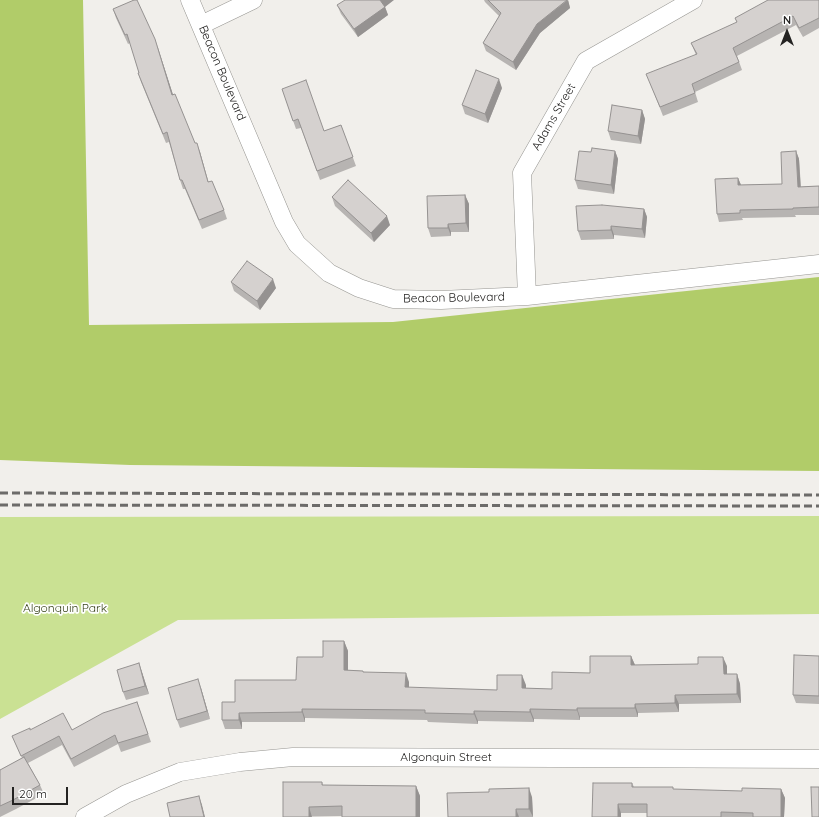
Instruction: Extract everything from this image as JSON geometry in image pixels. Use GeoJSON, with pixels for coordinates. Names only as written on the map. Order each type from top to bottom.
{"type":"FeatureCollection","features":[{"type":"Feature","properties":{"kind":"street","name":"Beacon Boulevard"},"geometry":{"type":"LineString","coordinates":[[190,0],[202,25],[284,222],[297,244],[329,273],[360,288],[393,299],[441,300],[527,296],[819,264]]}},
{"type":"Feature","properties":{"kind":"street"},"geometry":{"type":"LineString","coordinates":[[202,25],[253,0]]}},
{"type":"Feature","properties":{"kind":"street","name":"Adams Street"},"geometry":{"type":"LineString","coordinates":[[527,296],[522,173],[586,61],[693,0]]}},
{"type":"Feature","properties":{"kind":"street","name":"Algonquin Street"},"geometry":{"type":"LineString","coordinates":[[85,817],[126,794],[180,772],[240,762],[293,757],[819,759]]}},
{"type":"Feature","properties":{"kind":"green space"},"geometry":{"type":"Polygon","coordinates":[[[0,0],[83,0],[89,325],[393,322],[819,277],[819,471],[130,465],[0,460],[0,0]]]}},
{"type":"Feature","properties":{"kind":"green space","name":"Algonquin Park"},"geometry":{"type":"Polygon","coordinates":[[[819,516],[819,614],[178,620],[0,719],[0,517],[819,516]]]}},
{"type":"Feature","properties":{"kind":"building"},"geometry":{"type":"Polygon","coordinates":[[[137,0],[155,39],[172,95],[175,94],[195,143],[197,143],[208,182],[212,181],[224,210],[199,220],[182,180],[180,180],[167,132],[163,134],[138,73],[127,34],[125,35],[113,9],[137,0]]]}},
{"type":"Feature","properties":{"kind":"building"},"geometry":{"type":"Polygon","coordinates":[[[345,0],[380,0],[385,7],[354,29],[337,5],[345,0]]]}},
{"type":"Feature","properties":{"kind":"building"},"geometry":{"type":"Polygon","coordinates":[[[488,0],[567,0],[537,24],[513,62],[483,43],[501,13],[488,0]]]}},
{"type":"Feature","properties":{"kind":"building"},"geometry":{"type":"Polygon","coordinates":[[[768,0],[819,0],[819,18],[799,28],[793,16],[733,48],[739,62],[692,84],[695,93],[660,107],[646,74],[697,54],[691,43],[737,22],[735,18],[768,0]]]}},
{"type":"Feature","properties":{"kind":"building"},"geometry":{"type":"Polygon","coordinates":[[[476,70],[499,79],[485,114],[462,105],[476,70]]]}},
{"type":"Feature","properties":{"kind":"building"},"geometry":{"type":"Polygon","coordinates":[[[306,80],[324,131],[341,125],[353,157],[317,171],[298,119],[293,121],[282,89],[306,80]]]}},
{"type":"Feature","properties":{"kind":"building"},"geometry":{"type":"Polygon","coordinates":[[[612,105],[642,110],[638,136],[608,131],[612,105]]]}},
{"type":"Feature","properties":{"kind":"building"},"geometry":{"type":"Polygon","coordinates":[[[592,148],[615,151],[611,185],[575,180],[579,151],[591,152],[592,148]]]}},
{"type":"Feature","properties":{"kind":"building"},"geometry":{"type":"Polygon","coordinates":[[[796,151],[798,187],[819,186],[819,207],[740,210],[740,213],[717,214],[715,179],[738,178],[738,185],[782,184],[781,152],[796,151]]]}},
{"type":"Feature","properties":{"kind":"building"},"geometry":{"type":"Polygon","coordinates":[[[348,180],[387,216],[371,233],[332,197],[348,180]]]}},
{"type":"Feature","properties":{"kind":"building"},"geometry":{"type":"Polygon","coordinates":[[[465,195],[466,223],[448,224],[448,228],[428,228],[427,196],[465,195]]]}},
{"type":"Feature","properties":{"kind":"building"},"geometry":{"type":"Polygon","coordinates":[[[602,205],[644,209],[642,229],[611,226],[611,230],[578,231],[576,206],[602,205]]]}},
{"type":"Feature","properties":{"kind":"building"},"geometry":{"type":"Polygon","coordinates":[[[247,261],[273,279],[257,301],[231,282],[247,261]]]}},
{"type":"Feature","properties":{"kind":"building"},"geometry":{"type":"Polygon","coordinates":[[[323,641],[344,641],[344,670],[406,673],[405,687],[497,690],[497,675],[522,675],[522,688],[552,689],[552,672],[590,673],[590,656],[631,656],[631,665],[698,664],[698,657],[723,657],[724,674],[737,674],[737,694],[675,695],[675,703],[635,704],[635,708],[577,708],[577,710],[530,709],[530,712],[474,711],[474,714],[425,713],[425,710],[302,709],[302,712],[239,713],[239,720],[222,720],[222,702],[235,702],[235,680],[296,680],[297,657],[323,657],[323,641]]]}},
{"type":"Feature","properties":{"kind":"building"},"geometry":{"type":"Polygon","coordinates":[[[794,655],[819,656],[819,696],[793,695],[794,655]]]}},
{"type":"Feature","properties":{"kind":"building"},"geometry":{"type":"Polygon","coordinates":[[[139,663],[145,686],[123,692],[117,670],[139,663]]]}},
{"type":"Feature","properties":{"kind":"building"},"geometry":{"type":"Polygon","coordinates":[[[198,679],[207,711],[177,720],[168,688],[198,679]]]}},
{"type":"Feature","properties":{"kind":"building"},"geometry":{"type":"Polygon","coordinates":[[[137,702],[148,734],[118,743],[115,735],[71,759],[59,736],[21,756],[12,736],[30,728],[30,730],[63,713],[72,730],[103,713],[137,702]]]}},
{"type":"Feature","properties":{"kind":"building"},"geometry":{"type":"Polygon","coordinates":[[[24,757],[40,785],[0,806],[0,770],[24,757]]]}},
{"type":"Feature","properties":{"kind":"building"},"geometry":{"type":"Polygon","coordinates":[[[283,782],[322,782],[322,785],[416,786],[416,817],[342,817],[342,806],[309,807],[309,817],[283,817],[283,782]]]}},
{"type":"Feature","properties":{"kind":"building"},"geometry":{"type":"Polygon","coordinates":[[[593,783],[632,783],[632,787],[673,787],[673,789],[742,791],[742,788],[781,789],[781,817],[753,817],[753,813],[721,812],[721,817],[647,817],[647,804],[618,804],[618,817],[592,817],[593,783]]]}},
{"type":"Feature","properties":{"kind":"building"},"geometry":{"type":"Polygon","coordinates":[[[811,787],[819,787],[819,817],[812,817],[811,787]]]}},
{"type":"Feature","properties":{"kind":"building"},"geometry":{"type":"Polygon","coordinates":[[[529,788],[529,809],[516,809],[516,817],[448,817],[447,793],[489,792],[489,789],[529,788]]]}},
{"type":"Feature","properties":{"kind":"building"},"geometry":{"type":"Polygon","coordinates":[[[199,796],[204,817],[170,817],[167,803],[199,796]]]}},
{"type":"Feature","properties":{"kind":"railway"},"geometry":{"type":"LineString","coordinates":[[0,493],[819,495]]}},
{"type":"Feature","properties":{"kind":"railway"},"geometry":{"type":"LineString","coordinates":[[0,505],[819,506]]}}]}
